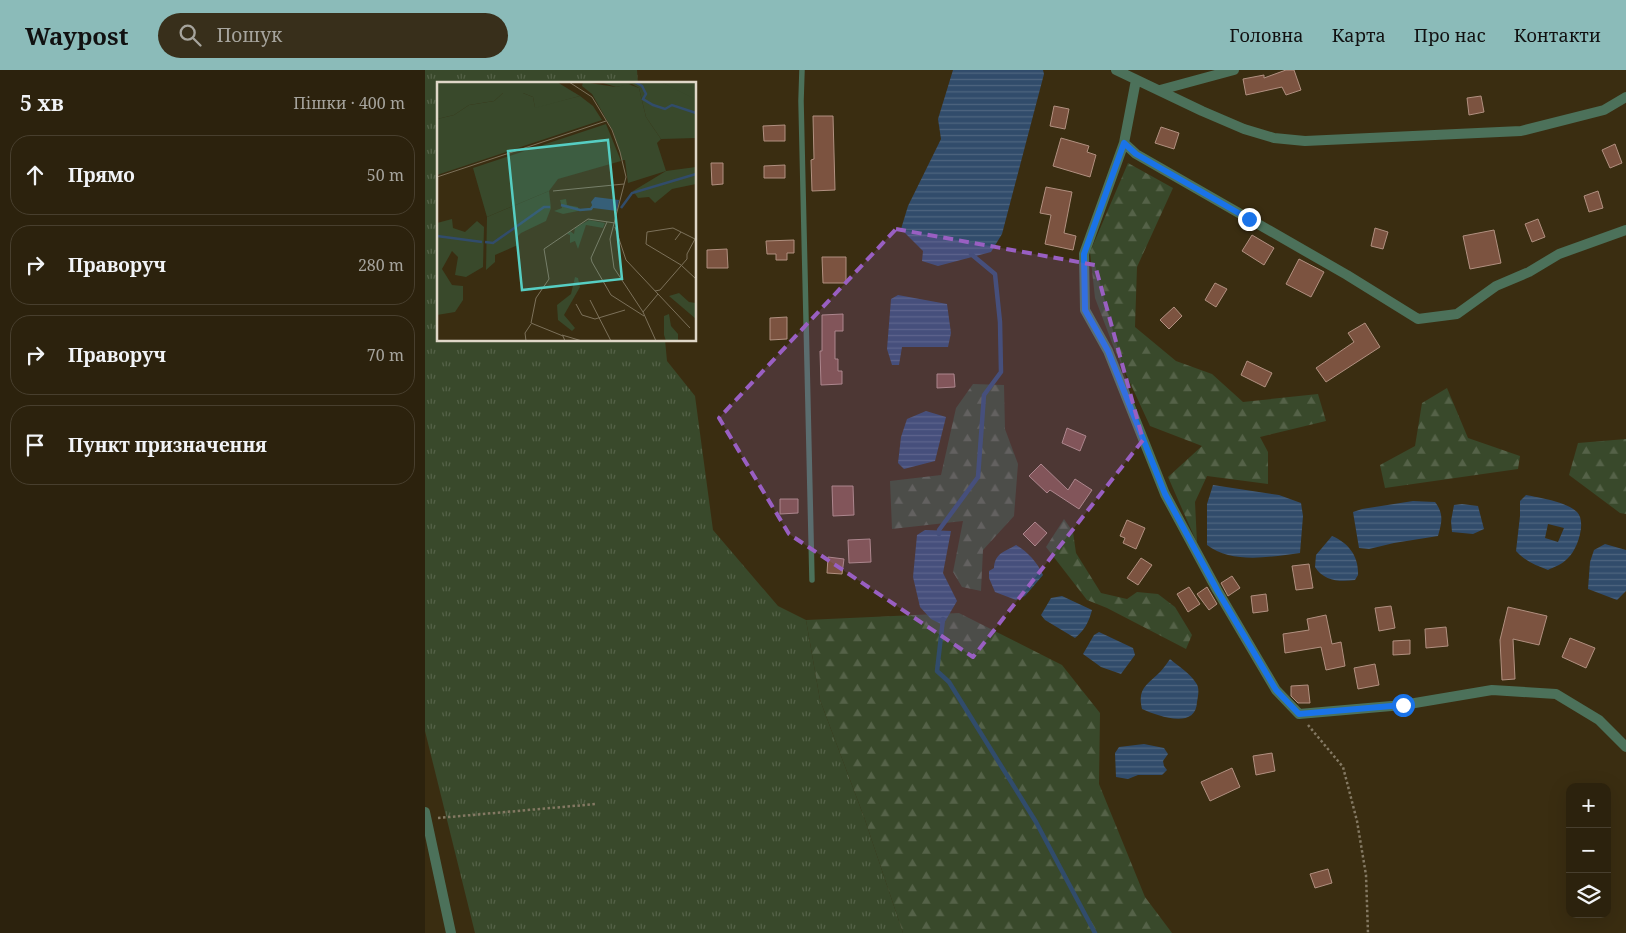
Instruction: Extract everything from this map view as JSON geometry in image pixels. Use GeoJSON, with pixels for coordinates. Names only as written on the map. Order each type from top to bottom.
{"type":"FeatureCollection","features":[{"type":"Feature","properties":{"kind":"street"},"geometry":{"type":"LineString","coordinates":[[1116,70],[1202,111],[1245,129],[1274,138],[1305,141],[1521,130],[1604,110],[1626,97]]}},
{"type":"Feature","properties":{"kind":"street"},"geometry":{"type":"LineString","coordinates":[[1160,90],[1234,70]]}},
{"type":"Feature","properties":{"kind":"street"},"geometry":{"type":"LineString","coordinates":[[1136,80],[1124,143],[1084,254],[1085,310],[1108,351],[1170,503],[1217,590],[1276,690],[1299,714],[1403,705],[1492,690],[1556,694],[1599,720],[1626,747]]}},
{"type":"Feature","properties":{"kind":"street"},"geometry":{"type":"LineString","coordinates":[[1124,143],[1136,154],[1347,275],[1417,319],[1457,314],[1496,286],[1529,272],[1559,254],[1626,230]]}},
{"type":"Feature","properties":{"kind":"street"},"geometry":{"type":"LineString","coordinates":[[426,815],[451,933]]}},
{"type":"Feature","properties":{"kind":"lane"},"geometry":{"type":"LineString","coordinates":[[802,70],[801,101],[812,580]]}},
{"type":"Feature","properties":{"kind":"path"},"geometry":{"type":"LineString","coordinates":[[1299,714],[1343,768],[1357,821],[1366,875],[1368,933]]}},
{"type":"Feature","properties":{"kind":"path"},"geometry":{"type":"LineString","coordinates":[[426,815],[596,804]]}},
{"type":"Feature","properties":{"kind":"highlighted area"},"geometry":{"type":"Polygon","coordinates":[[[896,229],[1095,265],[1143,440],[973,657],[789,534],[719,418],[896,229]]]}},
{"type":"Feature","properties":{"kind":"green space"},"geometry":{"type":"Polygon","coordinates":[[[425,70],[637,70],[638,82],[437,82],[437,341],[665,341],[667,361],[695,396],[713,530],[778,606],[806,620],[820,700],[864,817],[903,933],[475,933],[425,731],[425,70]]]}},
{"type":"Feature","properties":{"kind":"green space"},"geometry":{"type":"Polygon","coordinates":[[[1128,163],[1173,188],[1137,267],[1135,327],[1176,361],[1212,374],[1243,402],[1318,394],[1326,421],[1260,437],[1268,452],[1268,484],[1207,476],[1195,502],[1197,543],[1168,477],[1202,446],[1150,426],[1114,348],[1095,298],[1090,252],[1128,163]]]}},
{"type":"Feature","properties":{"kind":"green space"},"geometry":{"type":"Polygon","coordinates":[[[973,384],[1004,385],[1005,429],[1018,464],[1014,516],[983,550],[981,591],[962,587],[953,572],[963,521],[892,529],[890,481],[941,475],[956,408],[973,384]]]}},
{"type":"Feature","properties":{"kind":"green space"},"geometry":{"type":"Polygon","coordinates":[[[1447,388],[1468,438],[1520,456],[1518,469],[1385,488],[1380,465],[1415,446],[1422,403],[1447,388]]]}},
{"type":"Feature","properties":{"kind":"green space"},"geometry":{"type":"Polygon","coordinates":[[[1626,439],[1626,514],[1620,513],[1569,475],[1578,443],[1626,439]]]}},
{"type":"Feature","properties":{"kind":"green space"},"geometry":{"type":"Polygon","coordinates":[[[1064,519],[1073,532],[1076,553],[1101,593],[1127,599],[1137,592],[1158,594],[1175,607],[1192,635],[1186,649],[1107,608],[1087,600],[1046,547],[1064,519]]]}},
{"type":"Feature","properties":{"kind":"green space"},"geometry":{"type":"Polygon","coordinates":[[[959,613],[1062,665],[1100,713],[1099,784],[1145,897],[1172,933],[903,933],[864,817],[820,700],[806,620],[959,613]]]}},
{"type":"Feature","properties":{"kind":"water"},"geometry":{"type":"Polygon","coordinates":[[[953,70],[1043,70],[1044,74],[1002,234],[991,252],[938,266],[922,261],[923,251],[901,229],[908,206],[941,139],[938,119],[953,70]]]}},
{"type":"Feature","properties":{"kind":"water"},"geometry":{"type":"Polygon","coordinates":[[[898,295],[947,304],[951,333],[948,347],[902,347],[899,365],[892,365],[887,349],[891,299],[898,295]]]}},
{"type":"Feature","properties":{"kind":"water"},"geometry":{"type":"Polygon","coordinates":[[[926,411],[946,417],[935,461],[904,469],[898,463],[901,437],[907,419],[926,411]]]}},
{"type":"Feature","properties":{"kind":"water"},"geometry":{"type":"Polygon","coordinates":[[[1213,485],[1279,495],[1301,503],[1303,516],[1300,553],[1252,558],[1239,557],[1217,551],[1207,545],[1207,504],[1213,485]]]}},
{"type":"Feature","properties":{"kind":"water"},"geometry":{"type":"Polygon","coordinates":[[[1526,495],[1560,503],[1577,512],[1581,522],[1580,536],[1575,549],[1564,562],[1548,570],[1531,562],[1516,551],[1520,501],[1526,495]],[[1548,524],[1545,538],[1558,542],[1564,528],[1548,524]]]}},
{"type":"Feature","properties":{"kind":"water"},"geometry":{"type":"Polygon","coordinates":[[[1413,501],[1435,502],[1440,510],[1441,518],[1438,536],[1369,549],[1359,548],[1353,512],[1413,501]]]}},
{"type":"Feature","properties":{"kind":"water"},"geometry":{"type":"Polygon","coordinates":[[[1454,505],[1478,506],[1484,529],[1473,534],[1452,532],[1451,521],[1454,505]]]}},
{"type":"Feature","properties":{"kind":"water"},"geometry":{"type":"Polygon","coordinates":[[[925,530],[951,531],[943,573],[957,601],[943,625],[931,619],[920,607],[913,577],[917,535],[925,530]]]}},
{"type":"Feature","properties":{"kind":"water"},"geometry":{"type":"Polygon","coordinates":[[[1332,536],[1352,551],[1358,568],[1358,575],[1355,580],[1332,580],[1319,572],[1315,567],[1316,555],[1332,536]]]}},
{"type":"Feature","properties":{"kind":"water"},"geometry":{"type":"Polygon","coordinates":[[[1605,544],[1626,550],[1626,591],[1617,600],[1588,589],[1590,562],[1594,550],[1605,544]]]}},
{"type":"Feature","properties":{"kind":"water"},"geometry":{"type":"Polygon","coordinates":[[[1016,545],[1032,558],[1043,575],[1025,596],[1016,600],[995,592],[989,578],[989,571],[994,568],[998,556],[1016,545]]]}},
{"type":"Feature","properties":{"kind":"water"},"geometry":{"type":"Polygon","coordinates":[[[1062,596],[1092,610],[1086,626],[1075,638],[1045,620],[1041,615],[1051,598],[1062,596]]]}},
{"type":"Feature","properties":{"kind":"water"},"geometry":{"type":"Polygon","coordinates":[[[1099,632],[1133,648],[1135,655],[1121,674],[1101,667],[1083,654],[1094,635],[1099,632]]]}},
{"type":"Feature","properties":{"kind":"water"},"geometry":{"type":"Polygon","coordinates":[[[1170,659],[1191,676],[1198,687],[1195,711],[1190,716],[1183,718],[1175,719],[1142,709],[1141,696],[1144,687],[1170,659]]]}},
{"type":"Feature","properties":{"kind":"water"},"geometry":{"type":"Polygon","coordinates":[[[1144,744],[1164,748],[1168,754],[1163,761],[1167,770],[1162,775],[1138,775],[1128,779],[1116,777],[1115,753],[1119,747],[1144,744]]]}},
{"type":"Feature","properties":{"kind":"building"},"geometry":{"type":"Polygon","coordinates":[[[1286,70],[1294,70],[1301,90],[1286,95],[1282,87],[1246,95],[1243,79],[1264,75],[1264,78],[1286,70]]]}},
{"type":"Feature","properties":{"kind":"building"},"geometry":{"type":"Polygon","coordinates":[[[1481,96],[1484,112],[1469,115],[1467,98],[1481,96]]]}},
{"type":"Feature","properties":{"kind":"building"},"geometry":{"type":"Polygon","coordinates":[[[1054,106],[1069,109],[1065,129],[1050,126],[1054,106]]]}},
{"type":"Feature","properties":{"kind":"building"},"geometry":{"type":"Polygon","coordinates":[[[813,116],[833,116],[835,190],[812,191],[811,160],[814,159],[813,116]]]}},
{"type":"Feature","properties":{"kind":"building"},"geometry":{"type":"Polygon","coordinates":[[[785,125],[785,141],[764,141],[763,126],[785,125]]]}},
{"type":"Feature","properties":{"kind":"building"},"geometry":{"type":"Polygon","coordinates":[[[1161,127],[1179,133],[1174,149],[1155,143],[1161,127]]]}},
{"type":"Feature","properties":{"kind":"building"},"geometry":{"type":"Polygon","coordinates":[[[1061,138],[1089,146],[1087,152],[1096,155],[1090,177],[1053,166],[1061,138]]]}},
{"type":"Feature","properties":{"kind":"building"},"geometry":{"type":"Polygon","coordinates":[[[1615,144],[1622,163],[1610,168],[1602,150],[1615,144]]]}},
{"type":"Feature","properties":{"kind":"building"},"geometry":{"type":"Polygon","coordinates":[[[711,163],[723,163],[723,184],[712,185],[711,163]]]}},
{"type":"Feature","properties":{"kind":"building"},"geometry":{"type":"Polygon","coordinates":[[[785,165],[785,178],[764,178],[764,166],[785,165]]]}},
{"type":"Feature","properties":{"kind":"building"},"geometry":{"type":"Polygon","coordinates":[[[1046,187],[1072,192],[1064,233],[1076,236],[1073,250],[1045,244],[1051,215],[1040,213],[1046,187]]]}},
{"type":"Feature","properties":{"kind":"building"},"geometry":{"type":"Polygon","coordinates":[[[1598,191],[1603,208],[1589,212],[1584,196],[1598,191]]]}},
{"type":"Feature","properties":{"kind":"building"},"geometry":{"type":"Polygon","coordinates":[[[1538,219],[1545,237],[1532,242],[1525,224],[1538,219]]]}},
{"type":"Feature","properties":{"kind":"building"},"geometry":{"type":"Polygon","coordinates":[[[1375,228],[1388,232],[1383,249],[1371,246],[1375,228]]]}},
{"type":"Feature","properties":{"kind":"building"},"geometry":{"type":"Polygon","coordinates":[[[1494,230],[1501,263],[1470,269],[1463,236],[1494,230]]]}},
{"type":"Feature","properties":{"kind":"building"},"geometry":{"type":"Polygon","coordinates":[[[1252,235],[1274,248],[1264,265],[1242,251],[1252,235]]]}},
{"type":"Feature","properties":{"kind":"building"},"geometry":{"type":"Polygon","coordinates":[[[794,240],[794,253],[787,253],[787,260],[776,260],[776,254],[767,254],[766,241],[794,240]]]}},
{"type":"Feature","properties":{"kind":"building"},"geometry":{"type":"Polygon","coordinates":[[[727,249],[728,268],[707,268],[707,250],[727,249]]]}},
{"type":"Feature","properties":{"kind":"building"},"geometry":{"type":"Polygon","coordinates":[[[822,257],[846,257],[846,283],[823,283],[822,257]]]}},
{"type":"Feature","properties":{"kind":"building"},"geometry":{"type":"Polygon","coordinates":[[[1299,259],[1324,272],[1311,297],[1286,284],[1299,259]]]}},
{"type":"Feature","properties":{"kind":"building"},"geometry":{"type":"Polygon","coordinates":[[[1215,283],[1227,289],[1216,307],[1205,300],[1215,283]]]}},
{"type":"Feature","properties":{"kind":"building"},"geometry":{"type":"Polygon","coordinates":[[[1174,307],[1182,316],[1169,329],[1160,320],[1174,307]]]}},
{"type":"Feature","properties":{"kind":"building"},"geometry":{"type":"Polygon","coordinates":[[[843,314],[843,331],[835,331],[835,359],[838,359],[838,371],[842,371],[842,384],[821,385],[822,315],[843,314]]]}},
{"type":"Feature","properties":{"kind":"building"},"geometry":{"type":"Polygon","coordinates":[[[787,317],[787,339],[770,340],[770,318],[787,317]]]}},
{"type":"Feature","properties":{"kind":"building"},"geometry":{"type":"Polygon","coordinates":[[[1365,323],[1380,347],[1326,382],[1316,368],[1354,342],[1348,333],[1365,323]]]}},
{"type":"Feature","properties":{"kind":"building"},"geometry":{"type":"Polygon","coordinates":[[[1247,361],[1272,373],[1265,387],[1241,375],[1247,361]]]}},
{"type":"Feature","properties":{"kind":"building"},"geometry":{"type":"Polygon","coordinates":[[[937,374],[954,374],[955,387],[937,388],[937,374]]]}},
{"type":"Feature","properties":{"kind":"building"},"geometry":{"type":"Polygon","coordinates":[[[1067,428],[1086,436],[1080,451],[1062,443],[1067,428]]]}},
{"type":"Feature","properties":{"kind":"building"},"geometry":{"type":"Polygon","coordinates":[[[1041,464],[1068,490],[1075,479],[1092,490],[1079,509],[1050,490],[1047,493],[1029,476],[1041,464]]]}},
{"type":"Feature","properties":{"kind":"building"},"geometry":{"type":"Polygon","coordinates":[[[832,486],[853,486],[854,515],[833,516],[832,486]]]}},
{"type":"Feature","properties":{"kind":"building"},"geometry":{"type":"Polygon","coordinates":[[[780,499],[798,499],[798,513],[780,514],[780,499]]]}},
{"type":"Feature","properties":{"kind":"building"},"geometry":{"type":"Polygon","coordinates":[[[1127,520],[1145,528],[1136,549],[1123,543],[1125,538],[1120,536],[1127,520]]]}},
{"type":"Feature","properties":{"kind":"building"},"geometry":{"type":"Polygon","coordinates":[[[1035,522],[1047,533],[1035,546],[1023,534],[1035,522]]]}},
{"type":"Feature","properties":{"kind":"building"},"geometry":{"type":"Polygon","coordinates":[[[870,539],[871,562],[849,563],[848,540],[870,539]]]}},
{"type":"Feature","properties":{"kind":"building"},"geometry":{"type":"Polygon","coordinates":[[[828,557],[844,559],[842,574],[827,573],[828,557]]]}},
{"type":"Feature","properties":{"kind":"building"},"geometry":{"type":"Polygon","coordinates":[[[1141,558],[1152,565],[1138,585],[1127,578],[1141,558]]]}},
{"type":"Feature","properties":{"kind":"building"},"geometry":{"type":"Polygon","coordinates":[[[1309,564],[1313,588],[1296,590],[1292,566],[1309,564]]]}},
{"type":"Feature","properties":{"kind":"building"},"geometry":{"type":"Polygon","coordinates":[[[1232,576],[1240,588],[1228,596],[1221,583],[1232,576]]]}},
{"type":"Feature","properties":{"kind":"building"},"geometry":{"type":"Polygon","coordinates":[[[1189,587],[1200,604],[1188,612],[1177,594],[1189,587]]]}},
{"type":"Feature","properties":{"kind":"building"},"geometry":{"type":"Polygon","coordinates":[[[1207,587],[1217,604],[1209,610],[1197,594],[1207,587]]]}},
{"type":"Feature","properties":{"kind":"building"},"geometry":{"type":"Polygon","coordinates":[[[1266,594],[1268,611],[1253,613],[1251,596],[1266,594]]]}},
{"type":"Feature","properties":{"kind":"building"},"geometry":{"type":"Polygon","coordinates":[[[1391,606],[1395,628],[1379,631],[1375,608],[1391,606]]]}},
{"type":"Feature","properties":{"kind":"building"},"geometry":{"type":"Polygon","coordinates":[[[1508,607],[1547,616],[1539,645],[1513,639],[1515,679],[1502,680],[1500,640],[1508,607]]]}},
{"type":"Feature","properties":{"kind":"building"},"geometry":{"type":"Polygon","coordinates":[[[1326,615],[1332,644],[1341,642],[1345,666],[1326,670],[1321,647],[1285,653],[1283,634],[1309,630],[1307,619],[1326,615]]]}},
{"type":"Feature","properties":{"kind":"building"},"geometry":{"type":"Polygon","coordinates":[[[1446,627],[1448,646],[1426,648],[1425,629],[1446,627]]]}},
{"type":"Feature","properties":{"kind":"building"},"geometry":{"type":"Polygon","coordinates":[[[1570,638],[1595,648],[1586,668],[1562,657],[1570,638]]]}},
{"type":"Feature","properties":{"kind":"building"},"geometry":{"type":"Polygon","coordinates":[[[1410,640],[1410,654],[1393,655],[1393,641],[1410,640]]]}},
{"type":"Feature","properties":{"kind":"building"},"geometry":{"type":"Polygon","coordinates":[[[1375,664],[1379,685],[1358,689],[1354,668],[1375,664]]]}},
{"type":"Feature","properties":{"kind":"building"},"geometry":{"type":"Polygon","coordinates":[[[1308,685],[1310,703],[1298,703],[1291,696],[1291,686],[1308,685]]]}},
{"type":"Feature","properties":{"kind":"building"},"geometry":{"type":"Polygon","coordinates":[[[1272,753],[1275,771],[1256,775],[1253,756],[1272,753]]]}},
{"type":"Feature","properties":{"kind":"building"},"geometry":{"type":"Polygon","coordinates":[[[1232,768],[1240,787],[1210,801],[1201,782],[1232,768]]]}},
{"type":"Feature","properties":{"kind":"building"},"geometry":{"type":"Polygon","coordinates":[[[1328,869],[1332,883],[1315,888],[1310,874],[1328,869]]]}},
{"type":"Feature","properties":{"kind":"waterway"},"geometry":{"type":"LineString","coordinates":[[939,534],[939,530],[978,477],[984,395],[1001,372],[1000,322],[995,274],[971,254]]}},
{"type":"Feature","properties":{"kind":"waterway"},"geometry":{"type":"LineString","coordinates":[[943,619],[937,671],[949,682],[1036,822],[1095,933]]}},
{"type":"Feature","properties":{"kind":"route"},"geometry":{"type":"LineString","coordinates":[[1249,219],[1136,154],[1124,143],[1084,254],[1085,310],[1108,351],[1165,494],[1217,590],[1276,690],[1299,714],[1403,705]]}}]}
